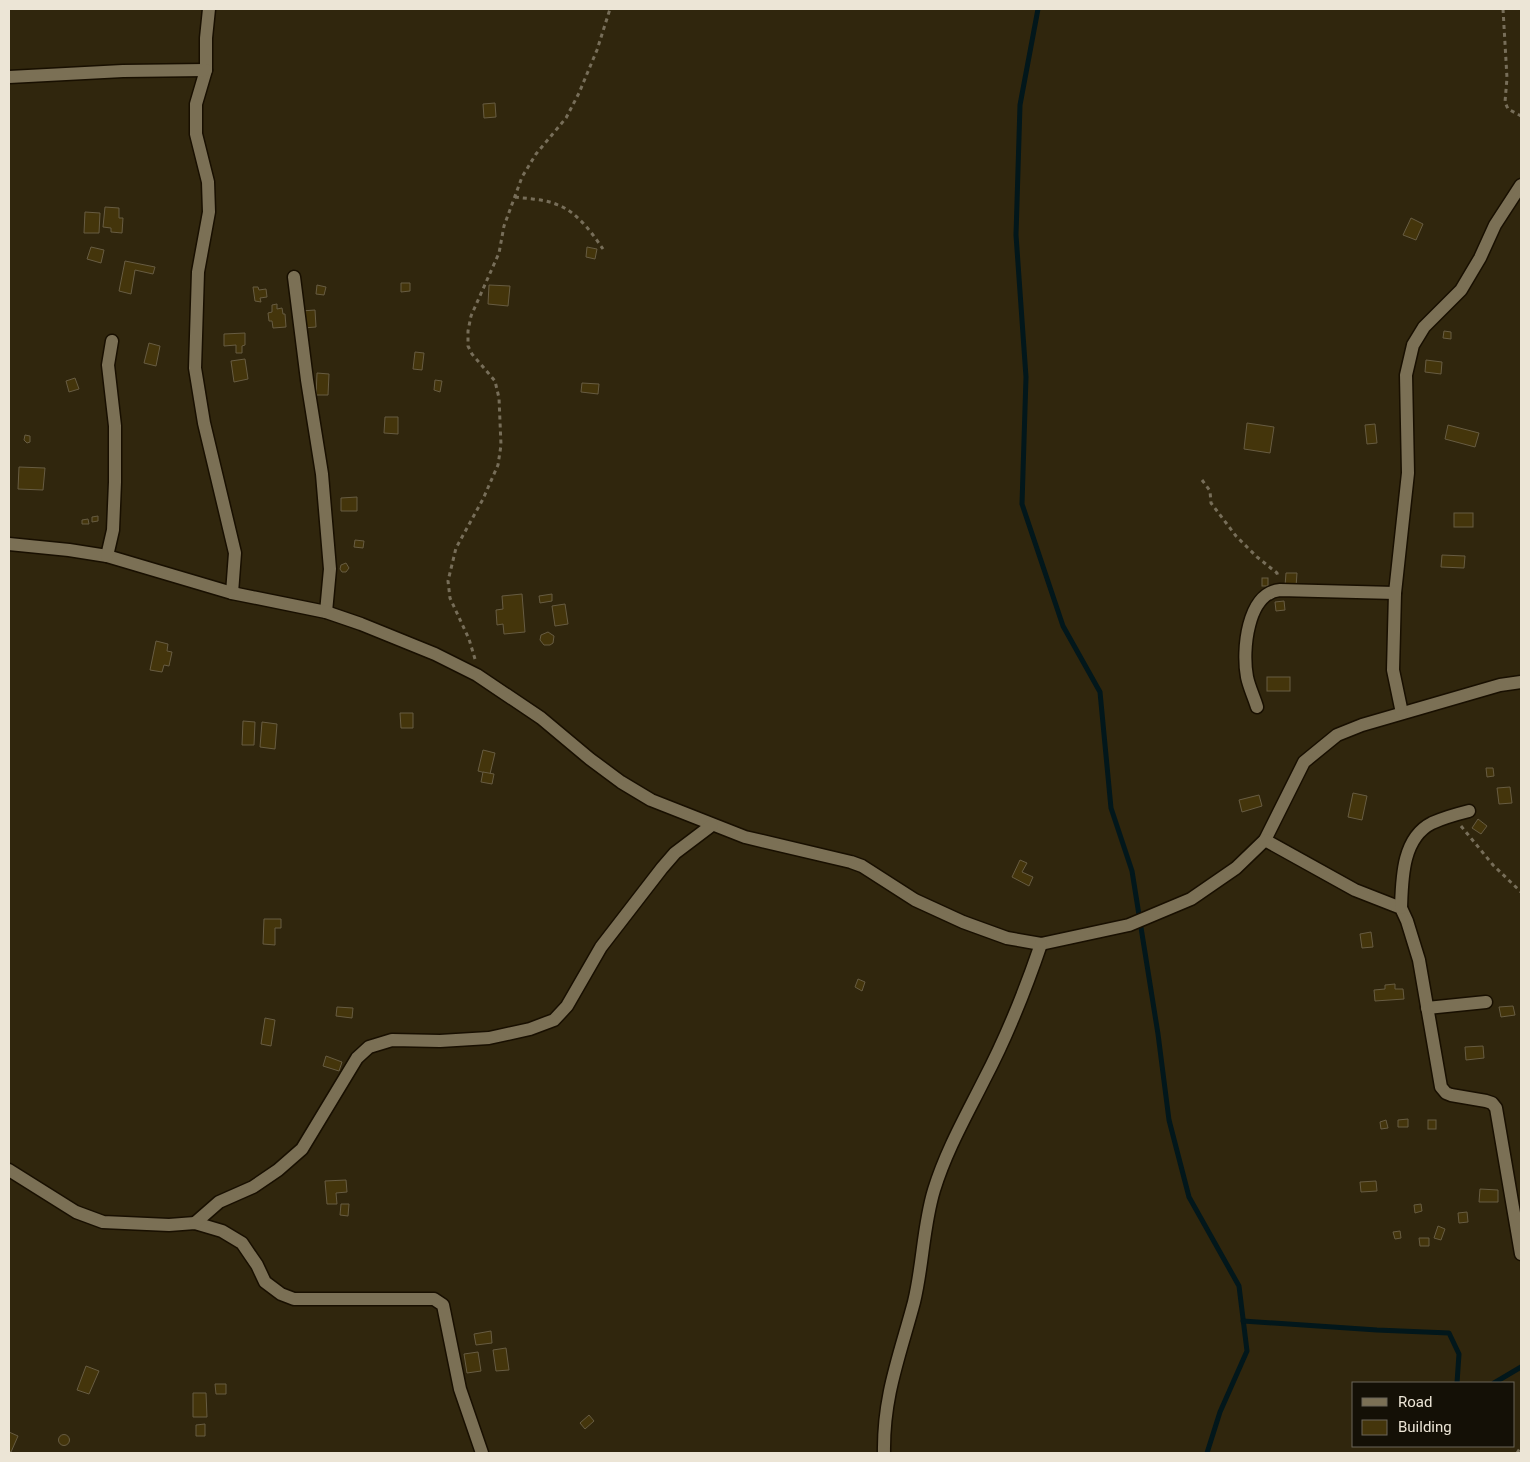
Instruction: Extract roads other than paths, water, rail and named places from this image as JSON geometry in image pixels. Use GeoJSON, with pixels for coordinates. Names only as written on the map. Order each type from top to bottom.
{"type":"FeatureCollection","features":[{"type":"Feature","properties":{"kind":"street"},"geometry":{"type":"LineString","coordinates":[[209,9],[206,38],[206,70],[196,104],[196,134],[208,182],[209,212],[198,272],[195,368],[204,424],[235,553],[232,593]]}},
{"type":"Feature","properties":{"kind":"street"},"geometry":{"type":"LineString","coordinates":[[9,77],[123,70],[206,70]]}},
{"type":"Feature","properties":{"kind":"street"},"geometry":{"type":"LineString","coordinates":[[1402,713],[1393,670],[1395,593],[1408,474],[1406,375],[1413,346],[1424,327],[1461,290],[1480,258],[1495,225],[1521,185]]}},
{"type":"Feature","properties":{"kind":"street"},"geometry":{"type":"LineString","coordinates":[[294,276],[307,380],[322,474],[330,569],[326,612]]}},
{"type":"Feature","properties":{"kind":"street"},"geometry":{"type":"LineString","coordinates":[[107,556],[113,530],[115,482],[115,426],[108,365],[112,341]]}},
{"type":"Feature","properties":{"kind":"street"},"geometry":{"type":"LineString","coordinates":[[9,544],[107,556],[232,593],[326,612],[405,641],[477,675],[541,718],[621,782],[651,800],[745,837],[862,866],[916,900],[963,922],[1007,938],[1041,944],[1129,926],[1190,900],[1236,868],[1265,840],[1304,762],[1337,735],[1402,713],[1500,685],[1521,682]]}},
{"type":"Feature","properties":{"kind":"street"},"geometry":{"type":"LineString","coordinates":[[1257,707],[1247,677],[1245,660],[1248,632],[1255,610],[1262,599],[1274,590],[1395,593]]}},
{"type":"Feature","properties":{"kind":"street"},"geometry":{"type":"LineString","coordinates":[[1469,811],[1431,824],[1420,832],[1411,843],[1404,871],[1401,908],[1419,960],[1441,1087],[1446,1093],[1451,1095],[1486,1101],[1492,1103],[1496,1108],[1521,1254]]}},
{"type":"Feature","properties":{"kind":"street"},"geometry":{"type":"LineString","coordinates":[[194,1223],[219,1202],[253,1187],[278,1170],[302,1149],[352,1065],[369,1047],[392,1040],[440,1041],[489,1038],[530,1029],[554,1020],[567,1006],[601,947],[662,868],[675,853],[712,825]]}},
{"type":"Feature","properties":{"kind":"street"},"geometry":{"type":"LineString","coordinates":[[1265,840],[1355,890],[1401,908]]}},
{"type":"Feature","properties":{"kind":"street"},"geometry":{"type":"LineString","coordinates":[[884,1453],[887,1400],[914,1300],[934,1191],[952,1143],[1009,1029],[1041,944]]}},
{"type":"Feature","properties":{"kind":"street"},"geometry":{"type":"LineString","coordinates":[[1427,1008],[1486,1002]]}},
{"type":"Feature","properties":{"kind":"street"},"geometry":{"type":"LineString","coordinates":[[9,1170],[76,1212],[103,1222],[169,1225],[194,1223],[222,1231],[242,1243],[265,1282],[281,1294],[294,1299],[434,1299],[443,1305],[460,1389],[482,1453]]}},
{"type":"Feature","properties":{"kind":"waterway"},"geometry":{"type":"LineString","coordinates":[[1038,9],[1020,105],[1016,235],[1026,377],[1022,504],[1063,626],[1100,692],[1111,808],[1132,871],[1158,1034],[1169,1120],[1189,1197],[1239,1286],[1247,1351],[1220,1412],[1207,1453]]}},
{"type":"Feature","properties":{"kind":"waterway"},"geometry":{"type":"LineString","coordinates":[[1243,1321],[1449,1333],[1459,1354],[1457,1382]]}},
{"type":"Feature","properties":{"kind":"waterway"},"geometry":{"type":"LineString","coordinates":[[1496,1382],[1521,1367]]}}]}
